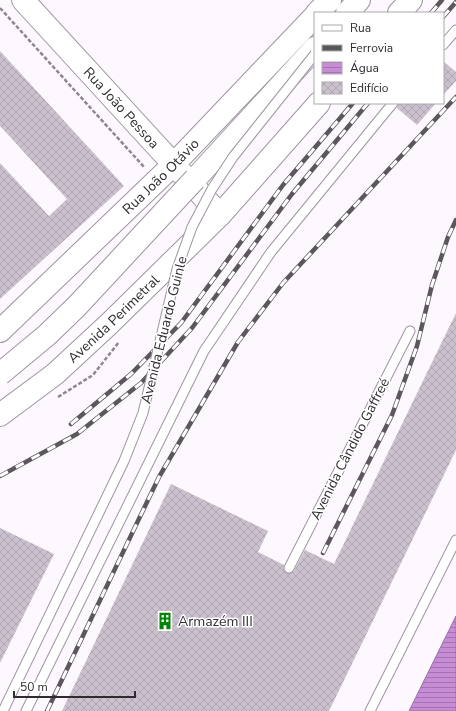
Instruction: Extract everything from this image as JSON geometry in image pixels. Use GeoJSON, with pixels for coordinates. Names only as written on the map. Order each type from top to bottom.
{"type":"FeatureCollection","features":[{"type":"Feature","properties":{"kind":"main road","name":"Rua João Pessoa"},"geometry":{"type":"LineString","coordinates":[[23,0],[220,215]]}},
{"type":"Feature","properties":{"kind":"main road"},"geometry":{"type":"LineString","coordinates":[[318,12],[330,0]]}},
{"type":"Feature","properties":{"kind":"main road"},"geometry":{"type":"LineString","coordinates":[[400,12],[411,0]]}},
{"type":"Feature","properties":{"kind":"main road","name":"Rua João Otávio"},"geometry":{"type":"LineString","coordinates":[[0,331],[173,165],[314,17]]}},
{"type":"Feature","properties":{"kind":"main road"},"geometry":{"type":"LineString","coordinates":[[0,374],[36,345],[62,320],[196,179],[314,49]]}},
{"type":"Feature","properties":{"kind":"main road","name":"Avenida Perimetral"},"geometry":{"type":"LineString","coordinates":[[0,415],[56,374],[220,215],[318,104]]}},
{"type":"Feature","properties":{"kind":"lane"},"geometry":{"type":"LineString","coordinates":[[444,44],[456,30]]}},
{"type":"Feature","properties":{"kind":"lane","name":"Avenida Eduardo Guinle"},"geometry":{"type":"LineString","coordinates":[[3,711],[124,461],[142,413],[177,269],[192,227],[212,189],[233,157],[314,55]]}},
{"type":"Feature","properties":{"kind":"lane"},"geometry":{"type":"LineString","coordinates":[[26,711],[204,351],[271,252],[392,104]]}},
{"type":"Feature","properties":{"kind":"lane","name":"Avenida Cândido Gaffreé"},"geometry":{"type":"LineString","coordinates":[[289,568],[410,330]]}},
{"type":"Feature","properties":{"kind":"lane"},"geometry":{"type":"LineString","coordinates":[[370,711],[456,540]]}},
{"type":"Feature","properties":{"kind":"water"},"geometry":{"type":"Polygon","coordinates":[[[456,616],[456,711],[409,711],[456,616]]]}},
{"type":"Feature","properties":{"kind":"building"},"geometry":{"type":"Polygon","coordinates":[[[0,51],[124,186],[0,299],[0,163],[49,216],[67,199],[0,126],[0,51]]]}},
{"type":"Feature","properties":{"kind":"building"},"geometry":{"type":"Polygon","coordinates":[[[444,62],[456,72],[456,81],[444,94],[444,62]]]}},
{"type":"Feature","properties":{"kind":"building"},"geometry":{"type":"Polygon","coordinates":[[[399,104],[435,104],[417,125],[397,108],[399,104]]]}},
{"type":"Feature","properties":{"kind":"building"},"geometry":{"type":"Polygon","coordinates":[[[456,313],[456,450],[329,711],[62,711],[171,484],[268,531],[258,552],[284,565],[284,571],[287,573],[294,571],[305,550],[334,564],[456,313]]]}},
{"type":"Feature","properties":{"kind":"building"},"geometry":{"type":"Polygon","coordinates":[[[0,528],[54,554],[0,663],[0,528]]]}},
{"type":"Feature","properties":{"kind":"railway"},"geometry":{"type":"LineString","coordinates":[[432,12],[442,0]]}},
{"type":"Feature","properties":{"kind":"railway"},"geometry":{"type":"LineString","coordinates":[[444,16],[456,2]]}},
{"type":"Feature","properties":{"kind":"railway"},"geometry":{"type":"LineString","coordinates":[[47,711],[159,477],[238,342],[283,283],[456,97]]}},
{"type":"Feature","properties":{"kind":"railway"},"geometry":{"type":"LineString","coordinates":[[71,424],[131,374],[181,323],[283,185],[352,104]]}},
{"type":"Feature","properties":{"kind":"railway"},"geometry":{"type":"LineString","coordinates":[[0,476],[77,434],[141,383],[192,328],[292,194],[367,104]]}},
{"type":"Feature","properties":{"kind":"railway"},"geometry":{"type":"LineString","coordinates":[[323,553],[392,415],[417,346],[432,285],[448,237],[456,220]]}},
{"type":"Feature","properties":{"kind":"place","name":"Armazém III"},"geometry":{"type":"Point","coordinates":[165,621]}}]}
